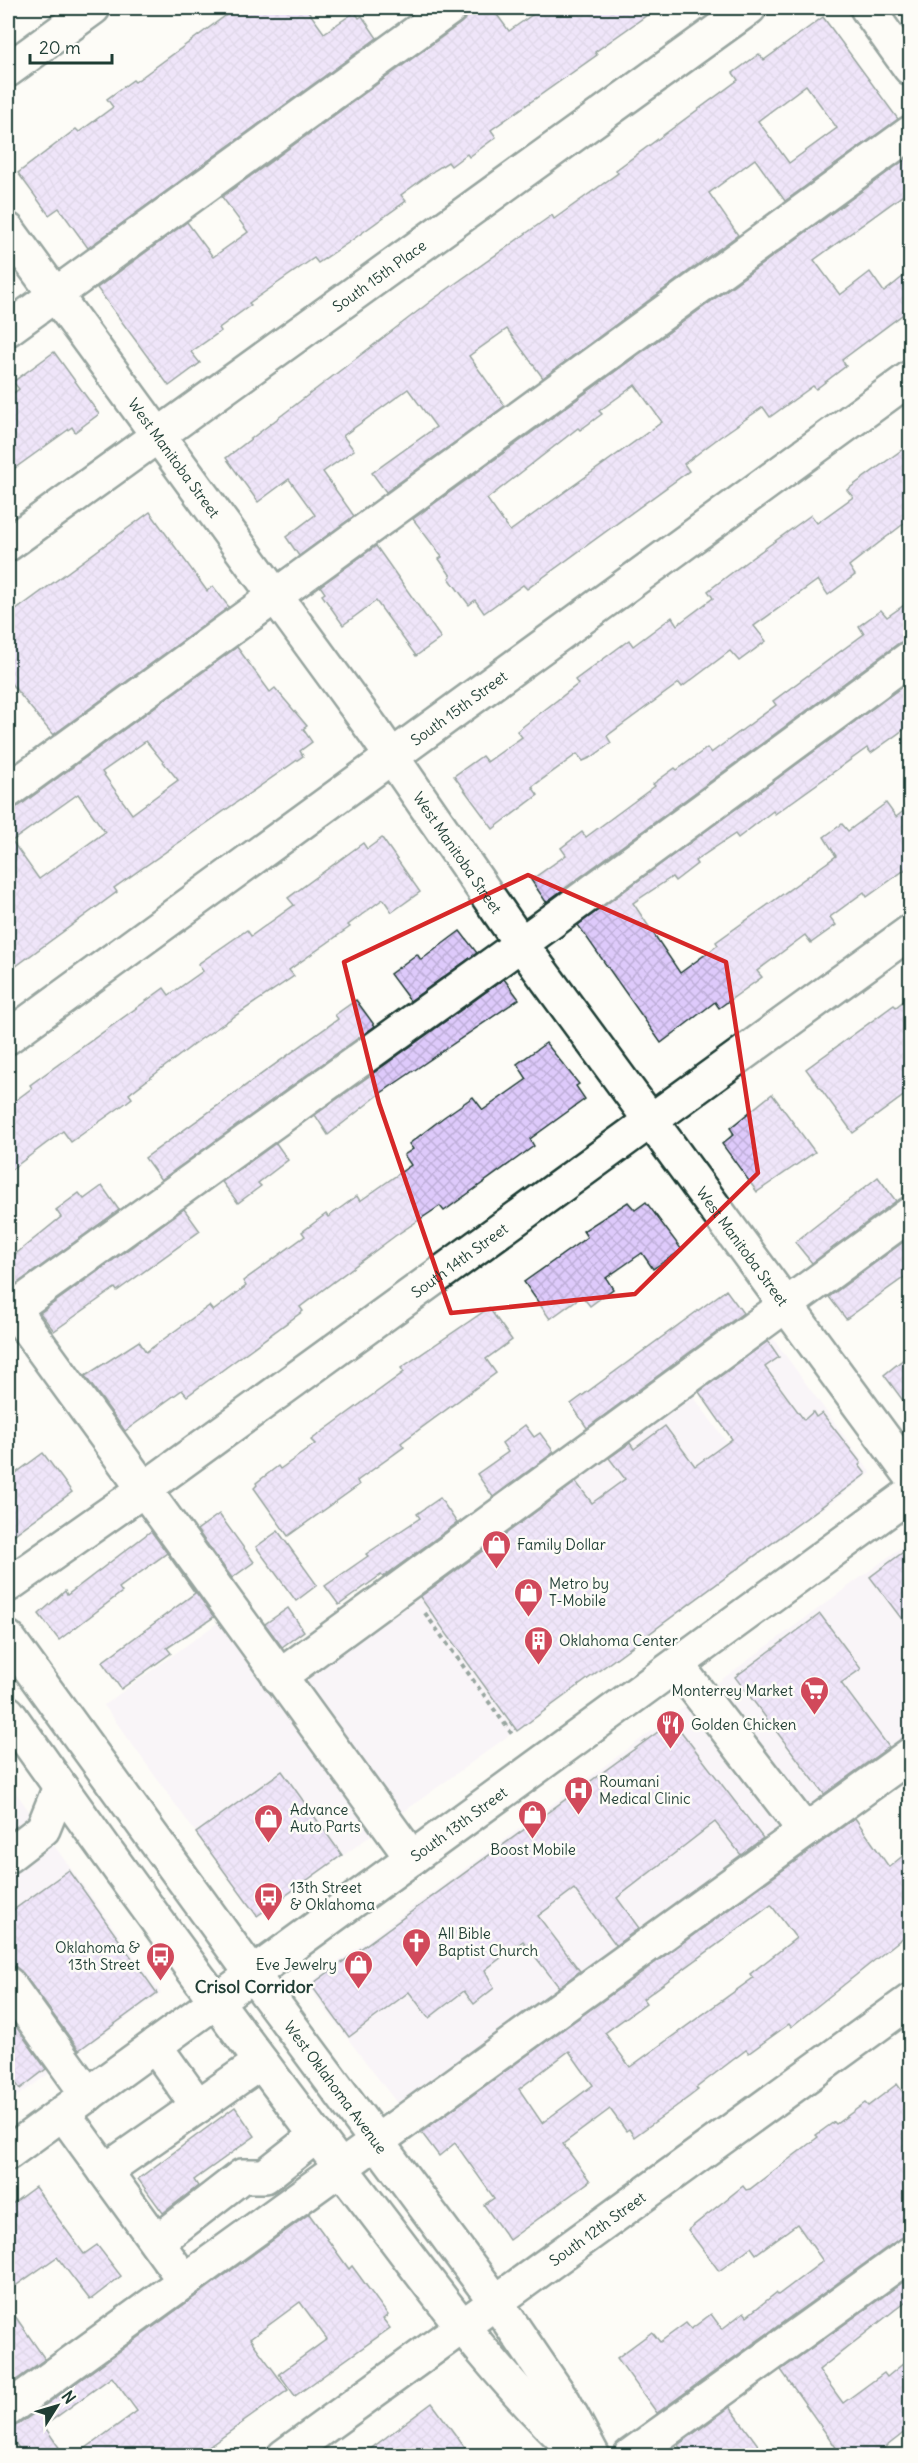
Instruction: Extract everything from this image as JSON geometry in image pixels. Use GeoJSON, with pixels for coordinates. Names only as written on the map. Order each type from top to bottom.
{"type":"FeatureCollection","features":[{"type":"Feature","properties":{"kind":"street"},"geometry":{"type":"LineString","coordinates":[[8,69],[93,8]]}},
{"type":"Feature","properties":{"kind":"street"},"geometry":{"type":"LineString","coordinates":[[8,329],[450,8]]}},
{"type":"Feature","properties":{"kind":"street","name":"South 15th Place"},"geometry":{"type":"LineString","coordinates":[[8,544],[749,8]]}},
{"type":"Feature","properties":{"kind":"street"},"geometry":{"type":"LineString","coordinates":[[867,8],[910,68]]}},
{"type":"Feature","properties":{"kind":"street"},"geometry":{"type":"LineString","coordinates":[[8,791],[277,597],[910,133]]}},
{"type":"Feature","properties":{"kind":"street","name":"West Manitoba Street"},"geometry":{"type":"LineString","coordinates":[[8,230],[277,597],[521,944],[910,1473]]}},
{"type":"Feature","properties":{"kind":"street","name":"South 15th Street"},"geometry":{"type":"LineString","coordinates":[[8,1037],[910,378]]}},
{"type":"Feature","properties":{"kind":"street"},"geometry":{"type":"LineString","coordinates":[[412,1858],[10,1306],[521,944],[910,658]]}},
{"type":"Feature","properties":{"kind":"street","name":"South 14th Street"},"geometry":{"type":"LineString","coordinates":[[8,1585],[143,1490],[910,932]]}},
{"type":"Feature","properties":{"kind":"street"},"geometry":{"type":"LineString","coordinates":[[279,1677],[910,1214]]}},
{"type":"Feature","properties":{"kind":"street","name":"South 13th Street"},"geometry":{"type":"LineString","coordinates":[[9,2148],[155,2046],[910,1494]]}},
{"type":"Feature","properties":{"kind":"street","name":"West Oklahoma Avenue"},"geometry":{"type":"LineString","coordinates":[[8,1638],[252,1974],[377,2139],[496,2302],[564,2402],[593,2456]]}},
{"type":"Feature","properties":{"kind":"street"},"geometry":{"type":"LineString","coordinates":[[677,1665],[805,1831]]}},
{"type":"Feature","properties":{"kind":"street"},"geometry":{"type":"LineString","coordinates":[[8,1713],[261,2062],[463,2326],[541,2419],[582,2456]]}},
{"type":"Feature","properties":{"kind":"street"},"geometry":{"type":"LineString","coordinates":[[8,2409],[377,2139],[910,1755]]}},
{"type":"Feature","properties":{"kind":"street"},"geometry":{"type":"LineString","coordinates":[[8,1856],[43,1829],[60,1787]]}},
{"type":"Feature","properties":{"kind":"street"},"geometry":{"type":"LineString","coordinates":[[8,1983],[75,2104],[105,2171],[184,2280]]}},
{"type":"Feature","properties":{"kind":"street","name":"South 12th Street"},"geometry":{"type":"LineString","coordinates":[[300,2451],[463,2326],[910,2001]]}},
{"type":"Feature","properties":{"kind":"street"},"geometry":{"type":"LineString","coordinates":[[155,2046],[198,2106]]}},
{"type":"Feature","properties":{"kind":"street"},"geometry":{"type":"LineString","coordinates":[[105,2171],[261,2062]]}},
{"type":"Feature","properties":{"kind":"street"},"geometry":{"type":"LineString","coordinates":[[157,2242],[242,2176],[265,2176],[317,2135]]}},
{"type":"Feature","properties":{"kind":"street"},"geometry":{"type":"LineString","coordinates":[[630,2456],[910,2254]]}},
{"type":"Feature","properties":{"kind":"path"},"geometry":{"type":"LineString","coordinates":[[425,1613],[514,1737]]}},
{"type":"Feature","properties":{"kind":"highlighted area"},"geometry":{"type":"Polygon","coordinates":[[[528,875],[726,962],[758,1173],[635,1294],[451,1313],[379,1103],[344,962],[528,875]]]}},
{"type":"Feature","properties":{"kind":"shaded area"},"geometry":{"type":"Polygon","coordinates":[[[767,1330],[871,1473],[821,1510],[721,1364],[767,1330]]]}},
{"type":"Feature","properties":{"kind":"shaded area"},"geometry":{"type":"Polygon","coordinates":[[[688,1389],[791,1531],[257,1918],[104,1705],[227,1616],[281,1688],[688,1389]]]}},
{"type":"Feature","properties":{"kind":"shaded area"},"geometry":{"type":"Polygon","coordinates":[[[910,1541],[910,1747],[403,2111],[307,1985],[910,1541]]]}},
{"type":"Feature","properties":{"kind":"shaded area"},"geometry":{"type":"Polygon","coordinates":[[[8,1782],[161,1993],[8,2103],[8,1782]]]}},
{"type":"Feature","properties":{"kind":"building"},"geometry":{"type":"Polygon","coordinates":[[[236,8],[306,8],[324,33],[355,12],[359,18],[362,16],[377,38],[88,248],[59,208],[49,215],[18,173],[76,129],[79,132],[113,107],[107,99],[133,80],[135,82],[236,8]]]}},
{"type":"Feature","properties":{"kind":"building"},"geometry":{"type":"Polygon","coordinates":[[[476,8],[492,8],[509,31],[542,8],[657,8],[595,52],[597,55],[491,130],[496,137],[469,157],[467,154],[451,166],[448,162],[435,170],[401,195],[406,201],[348,243],[318,263],[314,258],[249,303],[251,305],[219,328],[221,331],[191,352],[200,363],[169,386],[97,288],[187,222],[213,257],[248,232],[222,197],[461,23],[476,8]]]}},
{"type":"Feature","properties":{"kind":"building"},"geometry":{"type":"Polygon","coordinates":[[[823,17],[898,119],[785,201],[755,159],[709,193],[738,235],[543,378],[507,329],[469,356],[505,406],[386,492],[372,473],[436,427],[408,389],[343,436],[354,450],[323,472],[354,516],[299,556],[286,537],[315,515],[289,479],[258,502],[226,458],[435,298],[552,215],[554,219],[618,173],[616,170],[738,80],[733,73],[759,54],[764,60],[823,17]],[[806,85],[758,121],[789,163],[837,128],[806,85]]]}},
{"type":"Feature","properties":{"kind":"building"},"geometry":{"type":"Polygon","coordinates":[[[910,156],[910,190],[814,260],[840,295],[870,272],[884,292],[910,271],[910,309],[842,360],[846,366],[816,389],[813,386],[770,417],[763,407],[684,464],[689,471],[527,589],[523,585],[484,613],[475,600],[469,605],[449,578],[451,576],[439,559],[442,557],[413,519],[910,156]],[[635,385],[599,411],[602,414],[580,430],[578,428],[487,499],[510,531],[662,422],[635,385]]]}},
{"type":"Feature","properties":{"kind":"building"},"geometry":{"type":"Polygon","coordinates":[[[54,352],[99,414],[75,432],[72,427],[8,473],[8,397],[19,389],[13,382],[54,352]]]}},
{"type":"Feature","properties":{"kind":"building"},"geometry":{"type":"Polygon","coordinates":[[[910,444],[910,519],[849,566],[855,575],[828,595],[818,580],[754,626],[766,641],[739,661],[730,651],[682,687],[679,683],[607,736],[611,743],[592,757],[583,761],[577,754],[532,787],[538,795],[493,829],[454,776],[482,756],[487,762],[522,737],[517,731],[578,684],[575,680],[629,640],[633,646],[672,617],[677,625],[713,598],[708,591],[742,565],[811,515],[817,523],[853,497],[847,490],[910,444]]]}},
{"type":"Feature","properties":{"kind":"building"},"geometry":{"type":"Polygon","coordinates":[[[150,512],[207,591],[213,586],[229,607],[53,735],[8,680],[8,616],[150,512]]]}},
{"type":"Feature","properties":{"kind":"building"},"geometry":{"type":"Polygon","coordinates":[[[376,546],[441,638],[416,656],[376,601],[343,625],[322,595],[325,593],[320,586],[376,546]]]}},
{"type":"Feature","properties":{"kind":"building"},"geometry":{"type":"Polygon","coordinates":[[[910,601],[910,640],[899,643],[546,902],[531,880],[566,855],[561,848],[582,832],[586,837],[655,786],[653,784],[675,768],[677,770],[707,748],[711,753],[776,705],[773,701],[864,634],[859,626],[881,610],[887,617],[910,601]]]}},
{"type":"Feature","properties":{"kind":"building"},"geometry":{"type":"Polygon","coordinates":[[[237,647],[270,692],[275,688],[307,726],[303,729],[312,742],[300,751],[303,756],[114,888],[117,892],[8,972],[8,809],[19,806],[237,647]],[[146,741],[102,772],[132,814],[178,780],[146,741]],[[78,794],[12,841],[39,879],[105,832],[78,794]]]}},
{"type":"Feature","properties":{"kind":"building"},"geometry":{"type":"Polygon","coordinates":[[[910,681],[910,725],[871,753],[867,748],[775,814],[773,811],[738,838],[735,834],[695,861],[697,864],[675,881],[672,877],[633,903],[680,973],[718,945],[716,942],[836,856],[824,837],[842,824],[848,831],[886,803],[896,817],[910,806],[910,866],[867,897],[864,892],[830,917],[836,925],[811,943],[805,935],[757,971],[762,977],[719,1008],[715,1002],[661,1043],[578,925],[910,681]]]}},
{"type":"Feature","properties":{"kind":"building"},"geometry":{"type":"Polygon","coordinates":[[[382,838],[420,892],[392,912],[383,899],[348,925],[350,927],[289,970],[294,976],[201,1039],[129,1094],[132,1098],[123,1105],[71,1142],[63,1131],[8,1172],[8,1106],[32,1088],[30,1085],[164,988],[169,995],[203,971],[198,964],[247,930],[251,936],[294,905],[288,898],[363,843],[367,849],[382,838]]]}},
{"type":"Feature","properties":{"kind":"building"},"geometry":{"type":"Polygon","coordinates":[[[460,931],[477,953],[410,1001],[390,974],[417,954],[421,960],[460,931]]]}},
{"type":"Feature","properties":{"kind":"building"},"geometry":{"type":"Polygon","coordinates":[[[504,979],[519,999],[381,1093],[328,1135],[315,1115],[504,979]]]}},
{"type":"Feature","properties":{"kind":"building"},"geometry":{"type":"Polygon","coordinates":[[[910,996],[910,1091],[853,1133],[806,1069],[894,1005],[896,1007],[910,996]]]}},
{"type":"Feature","properties":{"kind":"building"},"geometry":{"type":"Polygon","coordinates":[[[356,1000],[375,1026],[161,1180],[145,1158],[338,1019],[335,1015],[356,1000]]]}},
{"type":"Feature","properties":{"kind":"building"},"geometry":{"type":"Polygon","coordinates":[[[546,1043],[579,1084],[576,1086],[585,1099],[530,1139],[534,1146],[444,1211],[440,1206],[395,1236],[300,1307],[303,1311],[187,1396],[182,1390],[125,1431],[85,1376],[139,1341],[146,1352],[209,1306],[213,1311],[246,1286],[243,1281],[305,1236],[302,1232],[326,1214],[328,1217],[357,1196],[360,1201],[411,1165],[404,1155],[413,1149],[409,1144],[444,1117],[473,1097],[483,1110],[527,1079],[517,1064],[546,1043]]]}},
{"type":"Feature","properties":{"kind":"building"},"geometry":{"type":"Polygon","coordinates":[[[772,1094],[815,1152],[757,1192],[722,1144],[734,1134],[730,1128],[772,1094]]]}},
{"type":"Feature","properties":{"kind":"building"},"geometry":{"type":"Polygon","coordinates":[[[276,1143],[288,1160],[258,1183],[261,1186],[238,1203],[222,1182],[276,1143]]]}},
{"type":"Feature","properties":{"kind":"building"},"geometry":{"type":"Polygon","coordinates":[[[878,1177],[896,1201],[812,1263],[795,1242],[878,1177]]]}},
{"type":"Feature","properties":{"kind":"building"},"geometry":{"type":"Polygon","coordinates":[[[102,1186],[119,1210],[15,1285],[8,1284],[8,1260],[61,1217],[56,1210],[79,1193],[84,1199],[102,1186]]]}},
{"type":"Feature","properties":{"kind":"building"},"geometry":{"type":"Polygon","coordinates":[[[628,1202],[635,1210],[646,1202],[682,1250],[653,1269],[642,1253],[606,1278],[613,1289],[590,1306],[582,1296],[550,1319],[524,1282],[587,1237],[583,1231],[628,1202]]]}},
{"type":"Feature","properties":{"kind":"building"},"geometry":{"type":"Polygon","coordinates":[[[184,1209],[200,1231],[117,1291],[115,1288],[54,1331],[40,1313],[184,1209]]]}},
{"type":"Feature","properties":{"kind":"building"},"geometry":{"type":"Polygon","coordinates":[[[910,1237],[910,1273],[846,1319],[829,1297],[910,1237]]]}},
{"type":"Feature","properties":{"kind":"building"},"geometry":{"type":"Polygon","coordinates":[[[726,1290],[743,1313],[587,1428],[571,1404],[726,1290]]]}},
{"type":"Feature","properties":{"kind":"building"},"geometry":{"type":"Polygon","coordinates":[[[489,1308],[512,1340],[486,1359],[496,1373],[401,1443],[404,1447],[357,1481],[359,1485],[288,1536],[254,1488],[256,1483],[278,1466],[280,1469],[315,1444],[311,1440],[404,1372],[401,1368],[489,1308]]]}},
{"type":"Feature","properties":{"kind":"building"},"geometry":{"type":"Polygon","coordinates":[[[768,1341],[779,1357],[765,1367],[804,1420],[813,1412],[816,1417],[822,1413],[861,1463],[859,1465],[866,1474],[517,1731],[420,1597],[576,1482],[592,1503],[625,1479],[609,1458],[630,1443],[634,1449],[665,1426],[695,1466],[732,1439],[699,1392],[768,1341]]]}},
{"type":"Feature","properties":{"kind":"building"},"geometry":{"type":"Polygon","coordinates":[[[910,1354],[910,1410],[884,1375],[910,1354]]]}},
{"type":"Feature","properties":{"kind":"building"},"geometry":{"type":"Polygon","coordinates":[[[525,1425],[534,1437],[540,1433],[554,1452],[493,1497],[477,1474],[508,1452],[502,1443],[525,1425]]]}},
{"type":"Feature","properties":{"kind":"building"},"geometry":{"type":"Polygon","coordinates":[[[43,1453],[72,1492],[8,1539],[8,1479],[43,1453]]]}},
{"type":"Feature","properties":{"kind":"building"},"geometry":{"type":"Polygon","coordinates":[[[440,1498],[457,1523],[383,1577],[381,1575],[339,1605],[325,1586],[368,1556],[366,1554],[420,1518],[417,1514],[440,1498]]]}},
{"type":"Feature","properties":{"kind":"building"},"geometry":{"type":"Polygon","coordinates":[[[219,1514],[254,1562],[232,1578],[197,1530],[219,1514]]]}},
{"type":"Feature","properties":{"kind":"building"},"geometry":{"type":"Polygon","coordinates":[[[151,1531],[167,1553],[119,1588],[122,1592],[59,1640],[39,1614],[65,1591],[67,1595],[151,1531]]]}},
{"type":"Feature","properties":{"kind":"building"},"geometry":{"type":"Polygon","coordinates":[[[278,1531],[317,1585],[296,1601],[256,1547],[278,1531]]]}},
{"type":"Feature","properties":{"kind":"building"},"geometry":{"type":"Polygon","coordinates":[[[910,1547],[910,1630],[870,1577],[910,1547]]]}},
{"type":"Feature","properties":{"kind":"building"},"geometry":{"type":"Polygon","coordinates":[[[167,1553],[214,1617],[167,1648],[171,1653],[121,1689],[102,1662],[195,1593],[167,1553]]]}},
{"type":"Feature","properties":{"kind":"building"},"geometry":{"type":"Polygon","coordinates":[[[288,1608],[304,1631],[282,1647],[265,1624],[288,1608]]]}},
{"type":"Feature","properties":{"kind":"building","name":"Monterrey Market"},"geometry":{"type":"Polygon","coordinates":[[[820,1614],[861,1669],[841,1683],[889,1747],[824,1794],[735,1677],[820,1614]]]}},
{"type":"Feature","properties":{"kind":"building"},"geometry":{"type":"Polygon","coordinates":[[[673,1721],[763,1838],[741,1855],[715,1822],[617,1898],[639,1928],[616,1945],[574,1889],[538,1916],[580,1971],[559,1987],[523,1941],[485,1970],[494,1988],[474,2004],[464,1991],[429,2018],[409,1992],[349,2037],[311,1985],[673,1721]]]}},
{"type":"Feature","properties":{"kind":"building","name":"Advance Auto Parts"},"geometry":{"type":"Polygon","coordinates":[[[282,1771],[342,1855],[257,1916],[196,1833],[282,1771]]]}},
{"type":"Feature","properties":{"kind":"building"},"geometry":{"type":"Polygon","coordinates":[[[855,1818],[889,1867],[910,1850],[910,1932],[791,2027],[789,2024],[749,2053],[746,2050],[696,2088],[698,2090],[689,2097],[634,2137],[629,2129],[626,2131],[610,2109],[563,2144],[590,2181],[509,2240],[484,2205],[494,2198],[455,2143],[439,2156],[421,2132],[855,1818]],[[771,1905],[643,1999],[646,2003],[605,2033],[630,2067],[753,1978],[750,1974],[796,1938],[771,1905]],[[569,2051],[519,2089],[542,2123],[593,2085],[569,2051]]]}},
{"type":"Feature","properties":{"kind":"building"},"geometry":{"type":"Polygon","coordinates":[[[69,1870],[157,1993],[79,2050],[23,1973],[16,1967],[8,1965],[8,1914],[69,1870]]]}},
{"type":"Feature","properties":{"kind":"building"},"geometry":{"type":"Polygon","coordinates":[[[8,2015],[46,2069],[20,2089],[8,2072],[8,2015]]]}},
{"type":"Feature","properties":{"kind":"building"},"geometry":{"type":"Polygon","coordinates":[[[897,2084],[910,2102],[910,2236],[899,2239],[657,2413],[617,2358],[652,2332],[660,2342],[686,2323],[691,2329],[711,2314],[722,2329],[744,2312],[747,2316],[823,2261],[797,2224],[756,2254],[751,2247],[719,2271],[688,2230],[743,2186],[746,2190],[750,2189],[834,2122],[836,2124],[865,2103],[868,2106],[897,2084]]]}},
{"type":"Feature","properties":{"kind":"building"},"geometry":{"type":"Polygon","coordinates":[[[235,2107],[255,2136],[194,2180],[198,2186],[163,2213],[138,2179],[235,2107]]]}},
{"type":"Feature","properties":{"kind":"building"},"geometry":{"type":"Polygon","coordinates":[[[35,2187],[84,2254],[97,2245],[121,2276],[90,2300],[57,2257],[8,2291],[8,2207],[35,2187]]]}},
{"type":"Feature","properties":{"kind":"building"},"geometry":{"type":"Polygon","coordinates":[[[309,2214],[349,2269],[352,2266],[388,2315],[383,2319],[390,2328],[295,2396],[279,2374],[327,2339],[300,2302],[250,2339],[288,2390],[196,2456],[75,2456],[137,2411],[112,2377],[44,2426],[65,2456],[24,2456],[8,2432],[8,2427],[19,2424],[309,2214]]]}},
{"type":"Feature","properties":{"kind":"building"},"geometry":{"type":"Polygon","coordinates":[[[910,2277],[910,2298],[819,2370],[843,2403],[884,2373],[887,2377],[910,2358],[910,2428],[874,2456],[842,2456],[781,2370],[910,2277]]]}},
{"type":"Feature","properties":{"kind":"building"},"geometry":{"type":"Polygon","coordinates":[[[8,2306],[45,2359],[8,2386],[8,2306]]]}},
{"type":"Feature","properties":{"kind":"building"},"geometry":{"type":"Polygon","coordinates":[[[432,2403],[471,2456],[361,2456],[432,2403]]]}},
{"type":"Feature","properties":{"kind":"building"},"geometry":{"type":"Polygon","coordinates":[[[730,2407],[766,2456],[686,2456],[678,2445],[730,2407]]]}},
{"type":"Feature","properties":{"kind":"place","name":"Family Dollar"},"geometry":{"type":"Point","coordinates":[496,1570]}},
{"type":"Feature","properties":{"kind":"place","name":"Metro by T-Mobile"},"geometry":{"type":"Point","coordinates":[528,1618]}},
{"type":"Feature","properties":{"kind":"place","name":"Oklahoma Center"},"geometry":{"type":"Point","coordinates":[538,1666]}},
{"type":"Feature","properties":{"kind":"place","name":"Monterrey Market"},"geometry":{"type":"Point","coordinates":[814,1716]}},
{"type":"Feature","properties":{"kind":"place","name":"Golden Chicken"},"geometry":{"type":"Point","coordinates":[670,1750]}},
{"type":"Feature","properties":{"kind":"place","name":"Roumani Medical Clinic"},"geometry":{"type":"Point","coordinates":[578,1816]}},
{"type":"Feature","properties":{"kind":"place","name":"Boost Mobile"},"geometry":{"type":"Point","coordinates":[533,1840]}},
{"type":"Feature","properties":{"kind":"place","name":"Advance Auto Parts"},"geometry":{"type":"Point","coordinates":[269,1844]}},
{"type":"Feature","properties":{"kind":"place","name":"13th Street & Oklahoma"},"geometry":{"type":"Point","coordinates":[269,1922]}},
{"type":"Feature","properties":{"kind":"place","name":"All Bible Baptist Church"},"geometry":{"type":"Point","coordinates":[417,1968]}},
{"type":"Feature","properties":{"kind":"place","name":"Oklahoma & 13th Street"},"geometry":{"type":"Point","coordinates":[161,1982]}},
{"type":"Feature","properties":{"kind":"place","name":"Eve Jewelry"},"geometry":{"type":"Point","coordinates":[358,1990]}},
{"type":"Feature","properties":{"kind":"district","name":"Crisol Corridor"},"geometry":{"type":"Point","coordinates":[254,1986]}}]}
